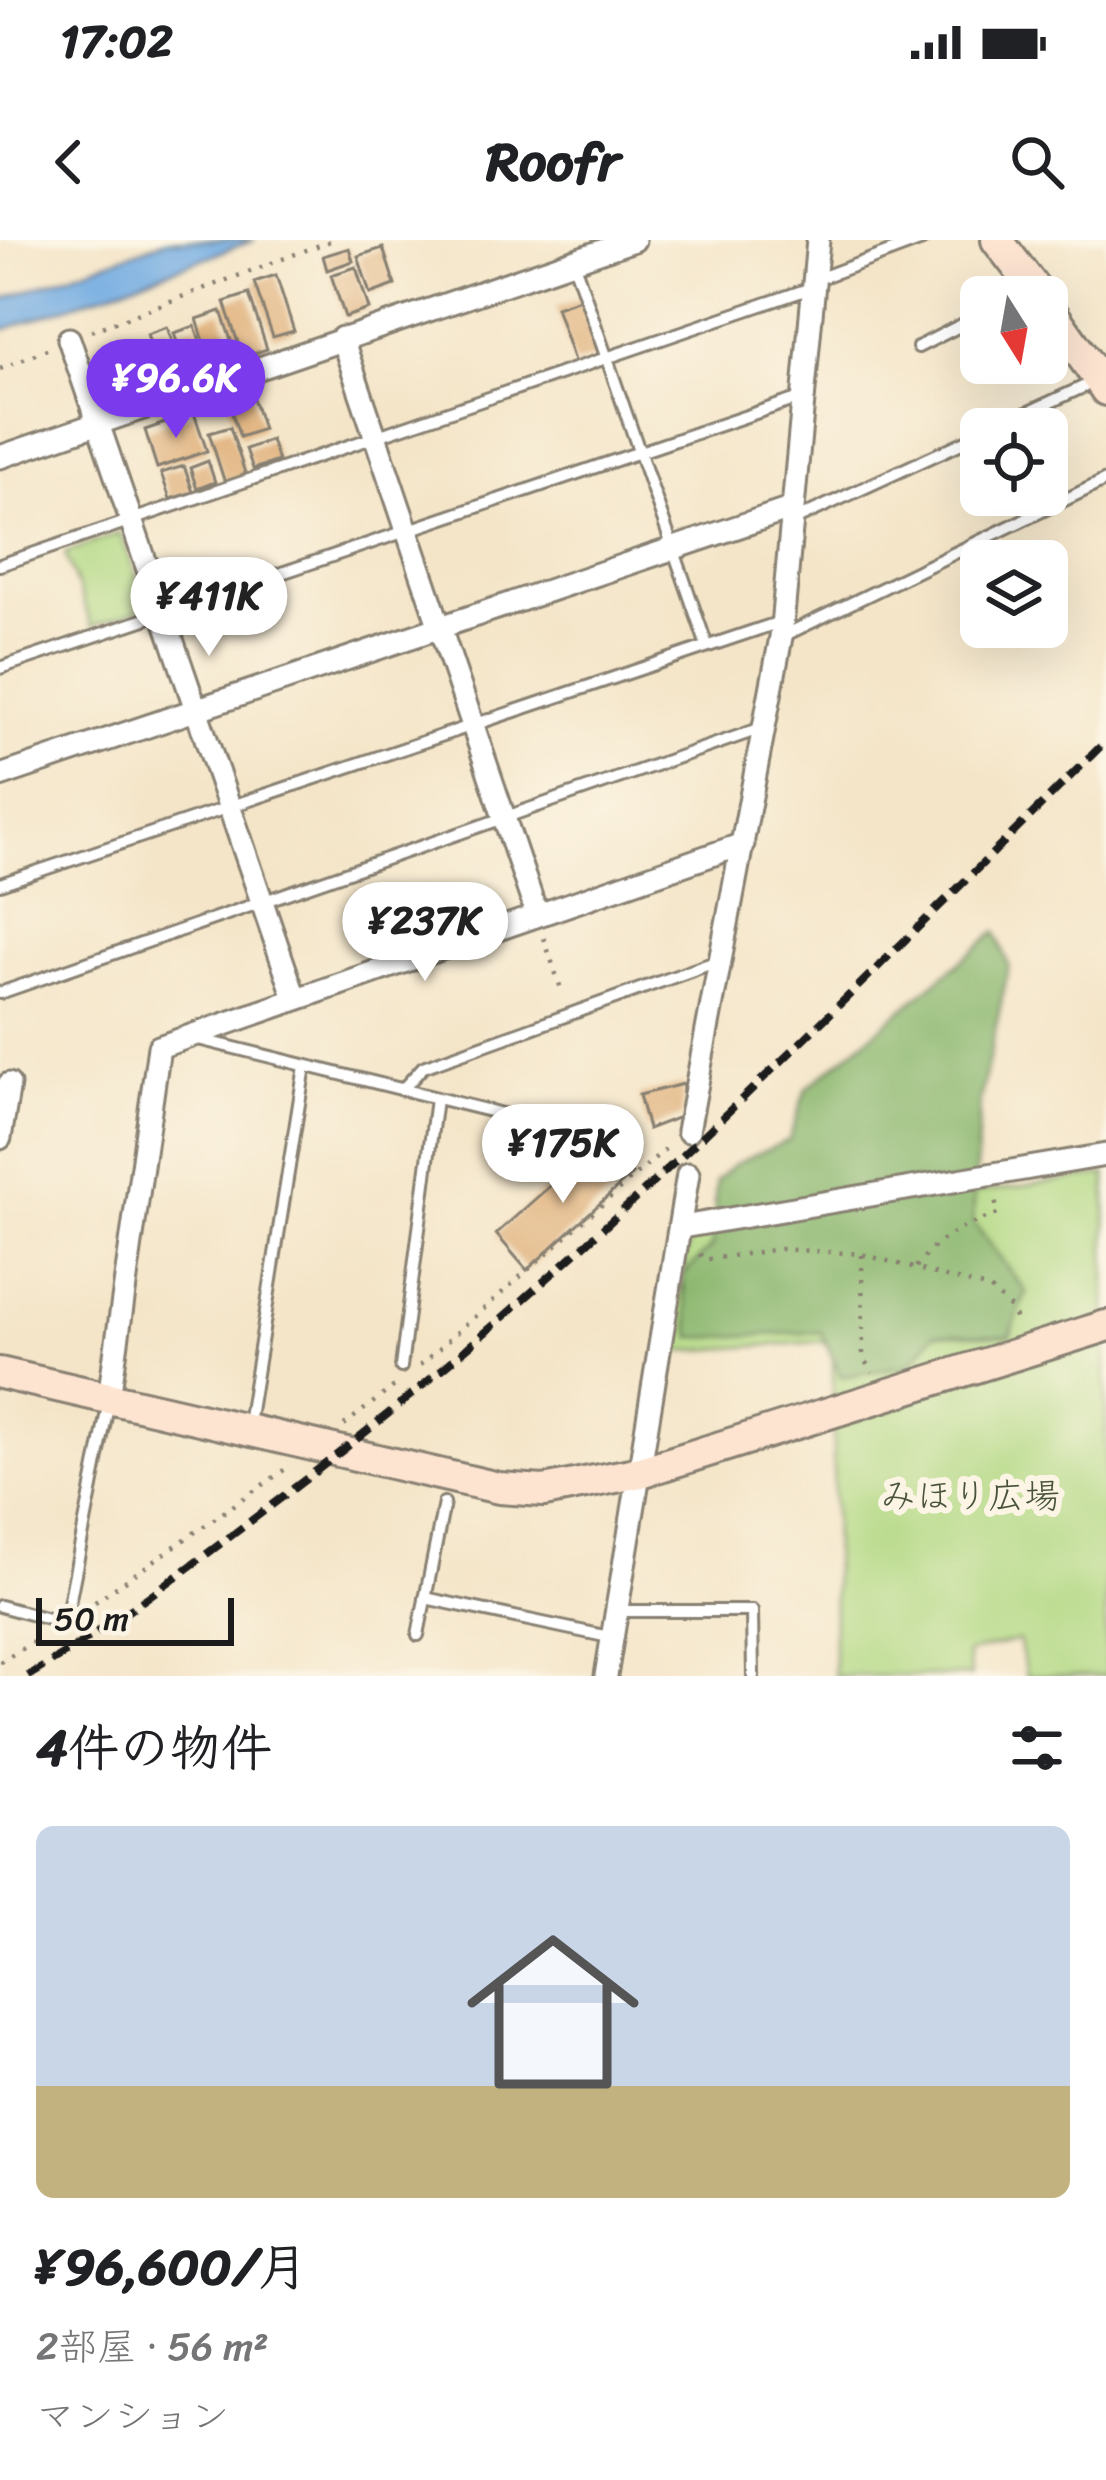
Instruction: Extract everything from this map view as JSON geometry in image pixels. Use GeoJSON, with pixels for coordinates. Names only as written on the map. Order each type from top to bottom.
{"type":"FeatureCollection","features":[{"type":"Feature","properties":{"kind":"street"},"geometry":{"type":"LineString","coordinates":[[0,458],[634,240]]}},
{"type":"Feature","properties":{"kind":"street"},"geometry":{"type":"LineString","coordinates":[[684,1133],[722,960],[782,629],[818,240]]}},
{"type":"Feature","properties":{"kind":"street"},"geometry":{"type":"LineString","coordinates":[[997,240],[1020,276]]}},
{"type":"Feature","properties":{"kind":"street"},"geometry":{"type":"LineString","coordinates":[[342,338],[537,915]]}},
{"type":"Feature","properties":{"kind":"street"},"geometry":{"type":"LineString","coordinates":[[69,339],[295,998]]}},
{"type":"Feature","properties":{"kind":"street"},"geometry":{"type":"LineString","coordinates":[[1068,341],[1102,385]]}},
{"type":"Feature","properties":{"kind":"street"},"geometry":{"type":"LineString","coordinates":[[0,776],[674,548],[790,516]]}},
{"type":"Feature","properties":{"kind":"street"},"geometry":{"type":"LineString","coordinates":[[110,1398],[159,1047],[743,844]]}},
{"type":"Feature","properties":{"kind":"street"},"geometry":{"type":"LineString","coordinates":[[0,1138],[9,1084]]}},
{"type":"Feature","properties":{"kind":"street"},"geometry":{"type":"LineString","coordinates":[[689,1226],[1106,1155]]}},
{"type":"Feature","properties":{"kind":"street"},"geometry":{"type":"LineString","coordinates":[[606,1676],[689,1226],[688,1174]]}},
{"type":"Feature","properties":{"kind":"street"},"geometry":{"type":"LineString","coordinates":[[0,1372],[499,1488],[544,1491],[641,1472],[1106,1326]]}},
{"type":"Feature","properties":{"kind":"lane"},"geometry":{"type":"LineString","coordinates":[[0,565],[609,357],[922,240]]}},
{"type":"Feature","properties":{"kind":"lane"},"geometry":{"type":"LineString","coordinates":[[573,261],[707,646]]}},
{"type":"Feature","properties":{"kind":"lane"},"geometry":{"type":"LineString","coordinates":[[917,347],[960,326]]}},
{"type":"Feature","properties":{"kind":"lane"},"geometry":{"type":"LineString","coordinates":[[1044,408],[1102,385]]}},
{"type":"Feature","properties":{"kind":"lane"},"geometry":{"type":"LineString","coordinates":[[0,668],[800,398]]}},
{"type":"Feature","properties":{"kind":"lane"},"geometry":{"type":"LineString","coordinates":[[790,516],[960,443]]}},
{"type":"Feature","properties":{"kind":"lane"},"geometry":{"type":"LineString","coordinates":[[0,884],[707,646],[782,629],[1106,480]]}},
{"type":"Feature","properties":{"kind":"lane"},"geometry":{"type":"LineString","coordinates":[[0,993],[764,728]]}},
{"type":"Feature","properties":{"kind":"lane"},"geometry":{"type":"LineString","coordinates":[[402,1090],[423,1067],[722,960]]}},
{"type":"Feature","properties":{"kind":"lane"},"geometry":{"type":"LineString","coordinates":[[188,1036],[575,1132]]}},
{"type":"Feature","properties":{"kind":"lane"},"geometry":{"type":"LineString","coordinates":[[247,1430],[305,1066]]}},
{"type":"Feature","properties":{"kind":"lane"},"geometry":{"type":"LineString","coordinates":[[407,1369],[436,1099]]}},
{"type":"Feature","properties":{"kind":"lane"},"geometry":{"type":"LineString","coordinates":[[0,1606],[56,1622],[67,1613],[110,1398]]}},
{"type":"Feature","properties":{"kind":"lane"},"geometry":{"type":"LineString","coordinates":[[418,1635],[444,1503]]}},
{"type":"Feature","properties":{"kind":"lane"},"geometry":{"type":"LineString","coordinates":[[425,1598],[614,1638]]}},
{"type":"Feature","properties":{"kind":"lane"},"geometry":{"type":"LineString","coordinates":[[618,1611],[752,1611],[753,1676]]}},
{"type":"Feature","properties":{"kind":"path"},"geometry":{"type":"LineString","coordinates":[[0,369],[333,240]]}},
{"type":"Feature","properties":{"kind":"path"},"geometry":{"type":"LineString","coordinates":[[537,915],[569,1013]]}},
{"type":"Feature","properties":{"kind":"path"},"geometry":{"type":"LineString","coordinates":[[407,1369],[684,1133]]}},
{"type":"Feature","properties":{"kind":"path"},"geometry":{"type":"LineString","coordinates":[[916,1267],[931,1247],[963,1226],[998,1214],[993,1188]]}},
{"type":"Feature","properties":{"kind":"path"},"geometry":{"type":"LineString","coordinates":[[689,1226],[703,1260],[780,1249],[862,1254],[990,1289],[1012,1309],[1025,1351]]}},
{"type":"Feature","properties":{"kind":"path"},"geometry":{"type":"LineString","coordinates":[[862,1254],[863,1357],[887,1398]]}},
{"type":"Feature","properties":{"kind":"path"},"geometry":{"type":"LineString","coordinates":[[84,1610],[318,1446],[400,1382]]}},
{"type":"Feature","properties":{"kind":"path"},"geometry":{"type":"LineString","coordinates":[[0,1662],[45,1634]]}},
{"type":"Feature","properties":{"kind":"green space"},"geometry":{"type":"Polygon","coordinates":[[[120,533],[148,607],[92,626],[65,553],[120,533]]]}},
{"type":"Feature","properties":{"kind":"green space"},"geometry":{"type":"Polygon","coordinates":[[[996,932],[1009,966],[980,1100],[973,1222],[1026,1292],[1010,1336],[935,1333],[910,1365],[841,1377],[821,1332],[692,1338],[682,1276],[713,1245],[716,1181],[735,1164],[789,1140],[806,1089],[996,932]]]}},
{"type":"Feature","properties":{"kind":"green space","name":"みほり広場"},"geometry":{"type":"Polygon","coordinates":[[[1106,1174],[1106,1676],[1026,1676],[1019,1640],[967,1653],[971,1676],[834,1676],[833,1341],[671,1352],[689,1235],[1106,1174]]]}},
{"type":"Feature","properties":{"kind":"water"},"geometry":{"type":"Polygon","coordinates":[[[168,240],[255,240],[0,331],[0,300],[168,240]]]}},
{"type":"Feature","properties":{"kind":"building"},"geometry":{"type":"Polygon","coordinates":[[[349,248],[353,261],[327,270],[323,256],[349,248]]]}},
{"type":"Feature","properties":{"kind":"building"},"geometry":{"type":"Polygon","coordinates":[[[383,248],[395,285],[370,294],[358,256],[383,248]]]}},
{"type":"Feature","properties":{"kind":"building"},"geometry":{"type":"Polygon","coordinates":[[[356,267],[369,309],[345,317],[331,275],[356,267]]]}},
{"type":"Feature","properties":{"kind":"building"},"geometry":{"type":"Polygon","coordinates":[[[276,275],[294,331],[273,337],[254,282],[276,275]]]}},
{"type":"Feature","properties":{"kind":"building"},"geometry":{"type":"Polygon","coordinates":[[[249,294],[267,349],[243,357],[224,302],[249,294]]]}},
{"type":"Feature","properties":{"kind":"building"},"geometry":{"type":"Polygon","coordinates":[[[580,299],[599,355],[575,364],[556,307],[580,299]]]}},
{"type":"Feature","properties":{"kind":"building"},"geometry":{"type":"Polygon","coordinates":[[[221,311],[233,346],[208,354],[197,319],[221,311]]]}},
{"type":"Feature","properties":{"kind":"building"},"geometry":{"type":"Polygon","coordinates":[[[195,326],[207,364],[186,371],[174,333],[195,326]]]}},
{"type":"Feature","properties":{"kind":"building"},"geometry":{"type":"Polygon","coordinates":[[[167,327],[183,373],[162,380],[147,334],[167,327]]]}},
{"type":"Feature","properties":{"kind":"building"},"geometry":{"type":"Polygon","coordinates":[[[146,350],[158,385],[131,394],[119,358],[146,350]]]}},
{"type":"Feature","properties":{"kind":"building"},"geometry":{"type":"Polygon","coordinates":[[[121,372],[128,394],[101,402],[94,381],[121,372]]]}},
{"type":"Feature","properties":{"kind":"building"},"geometry":{"type":"Polygon","coordinates":[[[248,383],[263,429],[240,437],[224,390],[248,383]]]}},
{"type":"Feature","properties":{"kind":"building"},"geometry":{"type":"Polygon","coordinates":[[[194,413],[207,451],[157,468],[145,430],[194,413]]]}},
{"type":"Feature","properties":{"kind":"building"},"geometry":{"type":"Polygon","coordinates":[[[230,427],[246,476],[225,483],[209,433],[230,427]]]}},
{"type":"Feature","properties":{"kind":"building"},"geometry":{"type":"Polygon","coordinates":[[[271,440],[278,461],[253,469],[246,449],[271,440]]]}},
{"type":"Feature","properties":{"kind":"building"},"geometry":{"type":"Polygon","coordinates":[[[208,461],[215,482],[197,489],[190,468],[208,461]]]}},
{"type":"Feature","properties":{"kind":"building"},"geometry":{"type":"Polygon","coordinates":[[[184,466],[193,492],[170,499],[161,473],[184,466]]]}},
{"type":"Feature","properties":{"kind":"building"},"geometry":{"type":"Polygon","coordinates":[[[683,1084],[682,1116],[648,1129],[639,1095],[683,1084]]]}},
{"type":"Feature","properties":{"kind":"building"},"geometry":{"type":"Polygon","coordinates":[[[598,1143],[632,1174],[527,1270],[496,1234],[598,1143]]]}},
{"type":"Feature","properties":{"kind":"railway"},"geometry":{"type":"LineString","coordinates":[[28,1676],[126,1613],[250,1521],[499,1321],[706,1133],[1106,741]]}}]}
